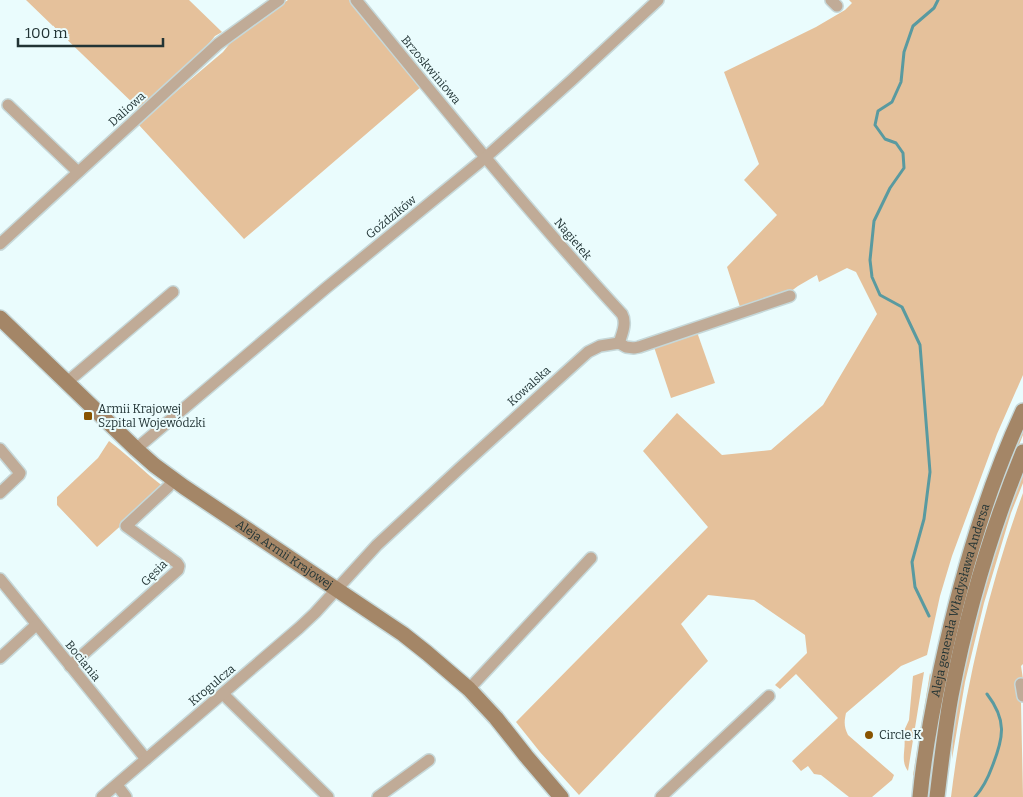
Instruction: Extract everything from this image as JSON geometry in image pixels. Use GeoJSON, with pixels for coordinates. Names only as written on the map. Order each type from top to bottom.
{"type":"FeatureCollection","features":[{"type":"Feature","properties":{"kind":"main road","name":"Aleja Armii Krajowej"},"geometry":{"type":"LineString","coordinates":[[0,318],[7,330],[136,449],[173,480],[403,634],[428,653],[469,689],[496,718],[561,797]]}},
{"type":"Feature","properties":{"kind":"main road","name":"Aleja generała Władysława Andersa"},"geometry":{"type":"LineString","coordinates":[[920,797],[930,724],[952,615],[991,490],[1023,411]]}},
{"type":"Feature","properties":{"kind":"main road","name":"Aleja generała Władysława Andersa"},"geometry":{"type":"LineString","coordinates":[[937,797],[946,726],[968,621],[991,539],[1023,452]]}},
{"type":"Feature","properties":{"kind":"street","name":"Daliowa"},"geometry":{"type":"LineString","coordinates":[[0,244],[218,44],[279,0]]}},
{"type":"Feature","properties":{"kind":"street","name":"Brzoskwiniowa"},"geometry":{"type":"LineString","coordinates":[[356,0],[486,157]]}},
{"type":"Feature","properties":{"kind":"street","name":"Goździków"},"geometry":{"type":"LineString","coordinates":[[136,449],[326,288],[486,157],[658,0]]}},
{"type":"Feature","properties":{"kind":"street"},"geometry":{"type":"LineString","coordinates":[[8,105],[78,172]]}},
{"type":"Feature","properties":{"kind":"street","name":"Nagietek"},"geometry":{"type":"LineString","coordinates":[[486,157],[584,273],[622,314],[624,325],[619,343]]}},
{"type":"Feature","properties":{"kind":"street"},"geometry":{"type":"LineString","coordinates":[[66,383],[173,292]]}},
{"type":"Feature","properties":{"kind":"street","name":"Kowalska"},"geometry":{"type":"LineString","coordinates":[[336,589],[384,539],[588,352],[600,346],[619,343],[626,347],[639,347],[790,296]]}},
{"type":"Feature","properties":{"kind":"street"},"geometry":{"type":"LineString","coordinates":[[0,449],[20,473],[0,493]]}},
{"type":"Feature","properties":{"kind":"street","name":"Gęsia"},"geometry":{"type":"LineString","coordinates":[[70,666],[178,570],[179,566],[177,563],[126,526],[168,487],[173,480]]}},
{"type":"Feature","properties":{"kind":"street"},"geometry":{"type":"LineString","coordinates":[[469,689],[591,558]]}},
{"type":"Feature","properties":{"kind":"street","name":"Bociania"},"geometry":{"type":"LineString","coordinates":[[0,580],[146,759]]}},
{"type":"Feature","properties":{"kind":"street","name":"Krogulcza"},"geometry":{"type":"LineString","coordinates":[[102,797],[299,628],[336,589]]}},
{"type":"Feature","properties":{"kind":"street"},"geometry":{"type":"LineString","coordinates":[[0,658],[36,624]]}},
{"type":"Feature","properties":{"kind":"street"},"geometry":{"type":"LineString","coordinates":[[223,694],[328,797]]}},
{"type":"Feature","properties":{"kind":"street"},"geometry":{"type":"LineString","coordinates":[[661,797],[769,696]]}},
{"type":"Feature","properties":{"kind":"street"},"geometry":{"type":"LineString","coordinates":[[378,797],[429,760]]}},
{"type":"Feature","properties":{"kind":"street"},"geometry":{"type":"LineString","coordinates":[[117,785],[126,797]]}},
{"type":"Feature","properties":{"kind":"shaded area"},"geometry":{"type":"Polygon","coordinates":[[[26,0],[189,0],[222,32],[215,36],[205,48],[139,109],[26,0]]]}},
{"type":"Feature","properties":{"kind":"shaded area"},"geometry":{"type":"Polygon","coordinates":[[[288,0],[349,0],[422,86],[244,239],[138,124],[223,52],[235,37],[288,0]]]}},
{"type":"Feature","properties":{"kind":"shaded area"},"geometry":{"type":"Polygon","coordinates":[[[849,0],[1023,0],[1023,375],[997,434],[952,556],[940,596],[927,655],[901,666],[846,713],[845,724],[848,735],[894,775],[892,780],[872,797],[849,797],[821,775],[814,774],[808,766],[801,771],[792,761],[838,718],[796,674],[780,689],[775,685],[807,653],[805,635],[754,600],[708,595],[681,624],[708,661],[579,795],[516,722],[708,527],[643,451],[677,413],[722,455],[771,450],[823,405],[877,314],[856,272],[847,268],[819,282],[817,275],[790,292],[741,310],[727,267],[777,215],[744,180],[759,164],[724,72],[816,27],[845,10],[852,3],[849,0]]]}},
{"type":"Feature","properties":{"kind":"shaded area"},"geometry":{"type":"Polygon","coordinates":[[[697,332],[715,383],[671,398],[654,347],[697,332]]]}},
{"type":"Feature","properties":{"kind":"shaded area"},"geometry":{"type":"Polygon","coordinates":[[[1023,426],[1023,435],[1002,487],[931,797],[927,797],[934,740],[952,644],[991,509],[1023,426]]]}},
{"type":"Feature","properties":{"kind":"shaded area"},"geometry":{"type":"Polygon","coordinates":[[[109,441],[164,487],[97,547],[57,505],[57,497],[98,458],[109,441]]]}},
{"type":"Feature","properties":{"kind":"shaded area"},"geometry":{"type":"Polygon","coordinates":[[[1023,468],[1023,483],[1011,513],[984,603],[965,682],[952,759],[953,723],[958,694],[983,588],[1023,468]]]}},
{"type":"Feature","properties":{"kind":"shaded area"},"geometry":{"type":"Polygon","coordinates":[[[1023,493],[1023,664],[1021,666],[1023,679],[1015,685],[1021,703],[1023,797],[951,797],[956,758],[978,643],[998,567],[1023,493]]]}},
{"type":"Feature","properties":{"kind":"shaded area"},"geometry":{"type":"Polygon","coordinates":[[[924,672],[908,771],[904,762],[905,743],[903,733],[909,720],[913,676],[924,672]]]}},
{"type":"Feature","properties":{"kind":"shaded area"},"geometry":{"type":"Polygon","coordinates":[[[930,673],[932,678],[915,777],[913,775],[930,673]]]}},
{"type":"Feature","properties":{"kind":"waterway"},"geometry":{"type":"LineString","coordinates":[[929,616],[915,587],[912,562],[924,519],[930,472],[920,345],[902,307],[880,295],[872,277],[870,260],[874,221],[890,188],[904,168],[903,153],[896,143],[885,139],[875,125],[878,111],[892,102],[901,82],[904,52],[913,26],[934,8],[938,0]]}},
{"type":"Feature","properties":{"kind":"waterway"},"geometry":{"type":"LineString","coordinates":[[975,797],[989,775],[1001,738],[1001,721],[987,694]]}},
{"type":"Feature","properties":{"kind":"place","name":"Armii Krajowej Szpital Wojewódzki"},"geometry":{"type":"Point","coordinates":[88,416]}},
{"type":"Feature","properties":{"kind":"place","name":"Circle K"},"geometry":{"type":"Point","coordinates":[869,735]}}]}
